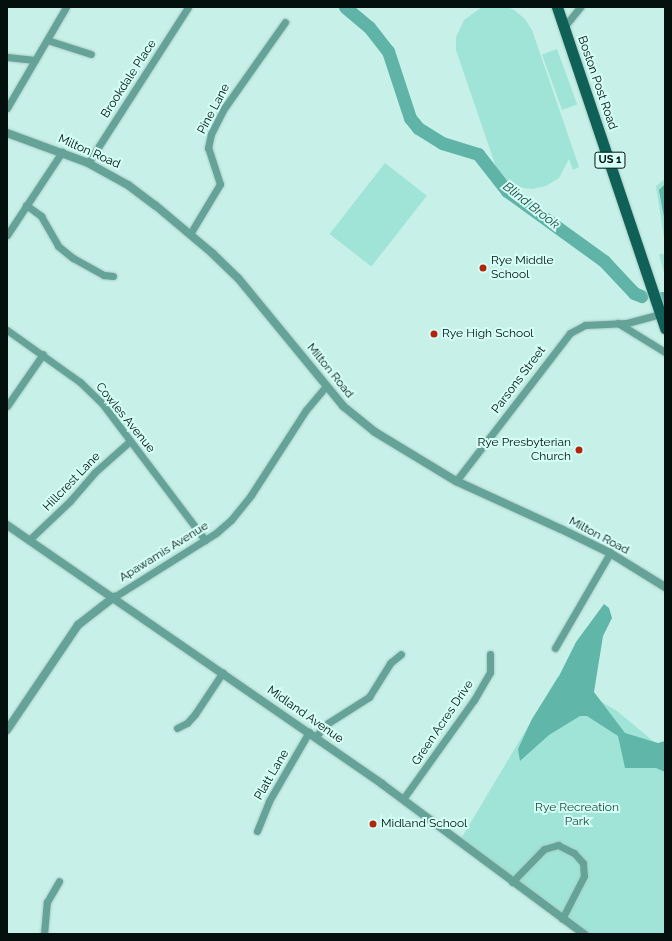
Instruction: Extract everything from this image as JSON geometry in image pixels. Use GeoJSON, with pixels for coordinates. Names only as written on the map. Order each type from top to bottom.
{"type":"FeatureCollection","features":[{"type":"Feature","properties":{"kind":"main road","name":"Boston Post Road"},"geometry":{"type":"LineString","coordinates":[[557,7],[665,328]]}},
{"type":"Feature","properties":{"kind":"street"},"geometry":{"type":"LineString","coordinates":[[7,108],[66,7]]}},
{"type":"Feature","properties":{"kind":"street","name":"Brookdale Place"},"geometry":{"type":"LineString","coordinates":[[88,163],[188,7]]}},
{"type":"Feature","properties":{"kind":"street"},"geometry":{"type":"LineString","coordinates":[[564,27],[580,7]]}},
{"type":"Feature","properties":{"kind":"street","name":"Pine Lane"},"geometry":{"type":"LineString","coordinates":[[190,234],[220,184],[208,148],[211,134],[229,101],[285,22]]}},
{"type":"Feature","properties":{"kind":"street"},"geometry":{"type":"LineString","coordinates":[[47,40],[91,54]]}},
{"type":"Feature","properties":{"kind":"street"},"geometry":{"type":"LineString","coordinates":[[7,57],[35,60]]}},
{"type":"Feature","properties":{"kind":"street","name":"Milton Road"},"geometry":{"type":"LineString","coordinates":[[7,133],[62,152],[88,163],[137,191],[190,234],[217,257],[253,295],[343,406],[370,428],[456,481],[610,554],[665,587]]}},
{"type":"Feature","properties":{"kind":"street"},"geometry":{"type":"LineString","coordinates":[[7,235],[62,152]]}},
{"type":"Feature","properties":{"kind":"street"},"geometry":{"type":"LineString","coordinates":[[26,205],[41,216],[58,246],[73,258],[104,275],[113,276]]}},
{"type":"Feature","properties":{"kind":"street","name":"Parsons Street"},"geometry":{"type":"LineString","coordinates":[[456,481],[564,339],[585,325],[636,322],[660,314]]}},
{"type":"Feature","properties":{"kind":"street"},"geometry":{"type":"LineString","coordinates":[[618,323],[664,351]]}},
{"type":"Feature","properties":{"kind":"street","name":"Cowles Avenue"},"geometry":{"type":"LineString","coordinates":[[7,330],[43,354],[80,382],[101,402],[206,540]]}},
{"type":"Feature","properties":{"kind":"street"},"geometry":{"type":"LineString","coordinates":[[7,406],[43,354]]}},
{"type":"Feature","properties":{"kind":"street","name":"Apawamis Avenue"},"geometry":{"type":"LineString","coordinates":[[7,730],[78,625],[114,597],[206,540],[240,510],[298,421],[326,386]]}},
{"type":"Feature","properties":{"kind":"street","name":"Hillcrest Lane"},"geometry":{"type":"LineString","coordinates":[[29,540],[70,501],[94,473],[130,441]]}},
{"type":"Feature","properties":{"kind":"street","name":"Midland Avenue"},"geometry":{"type":"LineString","coordinates":[[7,525],[312,734],[584,934]]}},
{"type":"Feature","properties":{"kind":"street"},"geometry":{"type":"LineString","coordinates":[[555,648],[610,554]]}},
{"type":"Feature","properties":{"kind":"street"},"geometry":{"type":"LineString","coordinates":[[312,734],[369,697],[390,663],[401,654]]}},
{"type":"Feature","properties":{"kind":"street","name":"Green Acres Drive"},"geometry":{"type":"LineString","coordinates":[[403,800],[474,700],[490,672],[490,654]]}},
{"type":"Feature","properties":{"kind":"street"},"geometry":{"type":"LineString","coordinates":[[177,728],[187,723],[195,714],[223,672]]}},
{"type":"Feature","properties":{"kind":"street","name":"Platt Lane"},"geometry":{"type":"LineString","coordinates":[[257,831],[269,801],[312,734]]}},
{"type":"Feature","properties":{"kind":"street"},"geometry":{"type":"LineString","coordinates":[[512,882],[544,849],[558,845],[574,853],[584,864],[584,876],[562,919]]}},
{"type":"Feature","properties":{"kind":"street"},"geometry":{"type":"LineString","coordinates":[[44,934],[47,902],[59,881]]}},
{"type":"Feature","properties":{"kind":"green space"},"geometry":{"type":"Polygon","coordinates":[[[482,7],[508,7],[525,19],[532,30],[579,167],[573,170],[569,159],[559,178],[546,186],[532,189],[518,187],[508,181],[496,167],[456,50],[456,37],[464,20],[482,7]]]}},
{"type":"Feature","properties":{"kind":"green space"},"geometry":{"type":"Polygon","coordinates":[[[557,49],[577,104],[562,110],[542,54],[557,49]]]}},
{"type":"Feature","properties":{"kind":"green space"},"geometry":{"type":"Polygon","coordinates":[[[385,163],[427,196],[371,267],[330,234],[385,163]]]}},
{"type":"Feature","properties":{"kind":"green space"},"geometry":{"type":"Polygon","coordinates":[[[665,179],[665,244],[656,186],[665,179]]]}},
{"type":"Feature","properties":{"kind":"green space"},"geometry":{"type":"Polygon","coordinates":[[[665,184],[665,223],[659,190],[665,184]]]}},
{"type":"Feature","properties":{"kind":"green space"},"geometry":{"type":"Polygon","coordinates":[[[659,254],[665,254],[665,276],[659,254]]]}},
{"type":"Feature","properties":{"kind":"green space"},"geometry":{"type":"Polygon","coordinates":[[[604,604],[609,608],[612,618],[603,636],[594,692],[625,733],[658,743],[665,741],[665,772],[656,768],[625,768],[618,736],[587,716],[580,716],[549,735],[520,761],[518,749],[532,719],[559,676],[576,642],[604,604]]]}},
{"type":"Feature","properties":{"kind":"green space","name":"Rye Recreation Park"},"geometry":{"type":"Polygon","coordinates":[[[558,676],[617,711],[665,751],[665,934],[589,934],[461,839],[558,676]]]}},
{"type":"Feature","properties":{"kind":"waterway","name":"Blind Brook"},"geometry":{"type":"LineString","coordinates":[[345,7],[369,27],[388,51],[410,118],[418,128],[442,143],[478,154],[507,191],[604,261],[634,293],[641,296]]}},
{"type":"Feature","properties":{"kind":"place","name":"Rye Middle School"},"geometry":{"type":"Point","coordinates":[483,268]}},
{"type":"Feature","properties":{"kind":"place","name":"Rye High School"},"geometry":{"type":"Point","coordinates":[434,334]}},
{"type":"Feature","properties":{"kind":"place","name":"Rye Presbyterian Church"},"geometry":{"type":"Point","coordinates":[579,450]}},
{"type":"Feature","properties":{"kind":"place","name":"Midland School"},"geometry":{"type":"Point","coordinates":[373,824]}}]}
